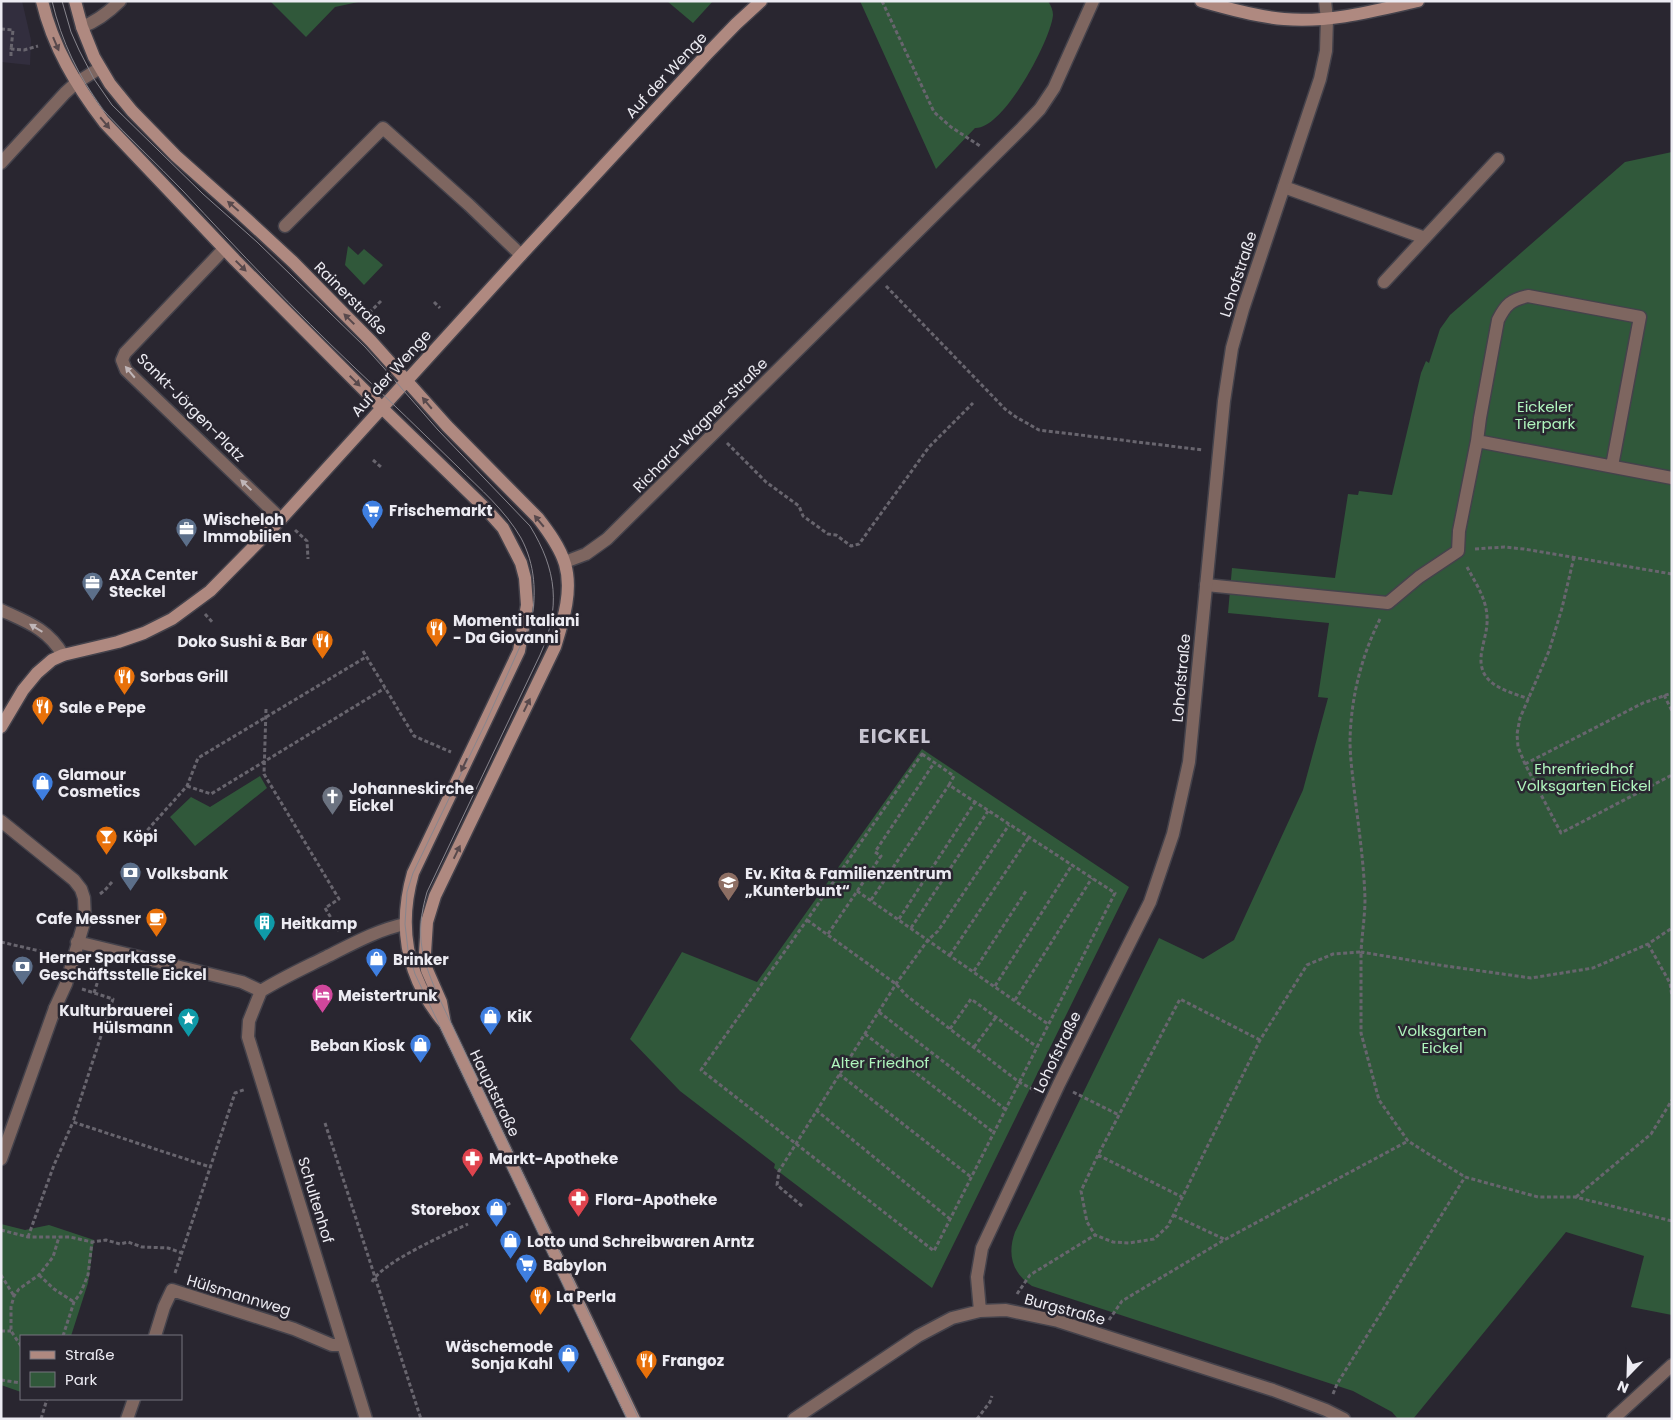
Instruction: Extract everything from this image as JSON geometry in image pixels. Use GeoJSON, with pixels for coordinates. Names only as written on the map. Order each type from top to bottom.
{"type":"FeatureCollection","features":[{"type":"Feature","properties":{"kind":"street"},"geometry":{"type":"LineString","coordinates":[[42,1],[62,58],[76,83],[104,122],[224,249],[382,408],[474,496],[502,528],[521,563],[525,578],[527,605],[519,651],[413,873],[407,892],[405,924],[387,928],[348,946],[261,991],[242,982],[77,942]]}},
{"type":"Feature","properties":{"kind":"street","name":"Rainerstraße"},"geometry":{"type":"LineString","coordinates":[[75,1],[82,27],[94,58],[116,91],[151,130],[195,174],[293,262],[371,341],[447,426],[538,518],[550,534],[565,562]]}},
{"type":"Feature","properties":{"kind":"street"},"geometry":{"type":"LineString","coordinates":[[82,27],[108,13],[120,1]]}},
{"type":"Feature","properties":{"kind":"street","name":"Auf der Wenge"},"geometry":{"type":"LineString","coordinates":[[1,727],[23,690],[37,673],[52,660],[63,655],[118,642],[144,633],[172,619],[210,591],[281,518],[707,54],[761,1]]}},
{"type":"Feature","properties":{"kind":"street","name":"Richard-Wagner-Straße"},"geometry":{"type":"LineString","coordinates":[[565,562],[586,554],[607,539],[994,157],[1040,109],[1054,88],[1092,1]]}},
{"type":"Feature","properties":{"kind":"street"},"geometry":{"type":"LineString","coordinates":[[1201,1],[1225,8],[1283,19],[1326,19],[1376,11],[1418,1]]}},
{"type":"Feature","properties":{"kind":"street","name":"Lohofstraße"},"geometry":{"type":"LineString","coordinates":[[980,1311],[977,1277],[982,1248],[1051,1100],[1150,902],[1173,834],[1189,762],[1224,401],[1232,348],[1243,309],[1320,79],[1326,51],[1326,1]]}},
{"type":"Feature","properties":{"kind":"street"},"geometry":{"type":"LineString","coordinates":[[1,163],[65,93],[76,83],[100,68]]}},
{"type":"Feature","properties":{"kind":"street"},"geometry":{"type":"LineString","coordinates":[[285,226],[384,128],[521,255]]}},
{"type":"Feature","properties":{"kind":"street"},"geometry":{"type":"LineString","coordinates":[[1384,282],[1498,159]]}},
{"type":"Feature","properties":{"kind":"street"},"geometry":{"type":"LineString","coordinates":[[1284,187],[1425,238]]}},
{"type":"Feature","properties":{"kind":"street","name":"Sankt-Jörgen-Platz"},"geometry":{"type":"LineString","coordinates":[[224,249],[125,353],[122,360],[126,370],[281,518]]}},
{"type":"Feature","properties":{"kind":"street"},"geometry":{"type":"LineString","coordinates":[[1206,585],[1388,603],[1419,577],[1458,551],[1459,531],[1478,441],[1480,418],[1498,320],[1504,308],[1515,299],[1528,296],[1640,317],[1612,466]]}},
{"type":"Feature","properties":{"kind":"street"},"geometry":{"type":"LineString","coordinates":[[1478,441],[1672,478]]}},
{"type":"Feature","properties":{"kind":"street","name":"Hauptstraße"},"geometry":{"type":"LineString","coordinates":[[565,562],[567,600],[563,623],[555,647],[436,896],[427,922],[425,944],[427,970],[441,1002],[445,1024],[634,1419]]}},
{"type":"Feature","properties":{"kind":"street"},"geometry":{"type":"LineString","coordinates":[[1,610],[35,626],[49,636],[63,655]]}},
{"type":"Feature","properties":{"kind":"street"},"geometry":{"type":"LineString","coordinates":[[1,821],[74,880],[81,889],[84,898],[85,918],[66,984],[55,1008],[1,1159]]}},
{"type":"Feature","properties":{"kind":"street","name":"Hauptstraße"},"geometry":{"type":"LineString","coordinates":[[405,924],[408,950],[415,974],[432,1009],[445,1024]]}},
{"type":"Feature","properties":{"kind":"street","name":"Schultenhof"},"geometry":{"type":"LineString","coordinates":[[261,991],[249,1021],[248,1037],[366,1419]]}},
{"type":"Feature","properties":{"kind":"street","name":"Hülsmannweg"},"geometry":{"type":"LineString","coordinates":[[155,1335],[164,1307],[172,1290],[294,1329],[332,1345],[343,1345]]}},
{"type":"Feature","properties":{"kind":"street","name":"Burgstraße"},"geometry":{"type":"LineString","coordinates":[[794,1419],[918,1336],[952,1318],[980,1311],[1006,1310],[1058,1322],[1273,1390],[1324,1414],[1344,1419]]}},
{"type":"Feature","properties":{"kind":"street"},"geometry":{"type":"LineString","coordinates":[[1613,1419],[1672,1365]]}},
{"type":"Feature","properties":{"kind":"street"},"geometry":{"type":"LineString","coordinates":[[127,1419],[134,1400]]}},
{"type":"Feature","properties":{"kind":"path"},"geometry":{"type":"LineString","coordinates":[[882,1],[934,112],[951,127],[977,143],[994,157]]}},
{"type":"Feature","properties":{"kind":"path"},"geometry":{"type":"LineString","coordinates":[[1,29],[13,30],[11,48],[11,56],[11,49],[18,50],[24,50],[44,44]]}},
{"type":"Feature","properties":{"kind":"path"},"geometry":{"type":"LineString","coordinates":[[875,275],[1005,409],[1031,426],[1039,430],[1219,452]]}},
{"type":"Feature","properties":{"kind":"path"},"geometry":{"type":"LineString","coordinates":[[434,302],[440,308]]}},
{"type":"Feature","properties":{"kind":"path"},"geometry":{"type":"LineString","coordinates":[[716,432],[766,482],[800,506],[804,516],[828,534],[836,535],[851,546],[859,544],[929,447],[973,403]]}},
{"type":"Feature","properties":{"kind":"path"},"geometry":{"type":"LineString","coordinates":[[373,460],[381,467]]}},
{"type":"Feature","properties":{"kind":"path"},"geometry":{"type":"LineString","coordinates":[[281,518],[307,541],[308,559]]}},
{"type":"Feature","properties":{"kind":"path"},"geometry":{"type":"LineString","coordinates":[[1529,699],[1504,690],[1488,680],[1481,667],[1481,653],[1486,633],[1487,617],[1483,596],[1458,551],[1480,548],[1504,548],[1574,557],[1672,574]]}},
{"type":"Feature","properties":{"kind":"path"},"geometry":{"type":"LineString","coordinates":[[1574,557],[1549,652],[1520,718],[1517,734],[1518,748],[1524,764],[1561,833],[1672,775]]}},
{"type":"Feature","properties":{"kind":"path"},"geometry":{"type":"LineString","coordinates":[[1388,603],[1369,641],[1358,678],[1350,741],[1365,900],[1361,952],[1360,1033],[1380,1100],[1408,1141],[1465,1177],[1538,1197],[1575,1197],[1672,1220]]}},
{"type":"Feature","properties":{"kind":"path"},"geometry":{"type":"LineString","coordinates":[[363,652],[414,736],[453,753]]}},
{"type":"Feature","properties":{"kind":"path"},"geometry":{"type":"LineString","coordinates":[[143,835],[187,786],[198,758],[366,657]]}},
{"type":"Feature","properties":{"kind":"path"},"geometry":{"type":"LineString","coordinates":[[187,786],[211,794],[385,688]]}},
{"type":"Feature","properties":{"kind":"path"},"geometry":{"type":"LineString","coordinates":[[1524,764],[1643,703],[1672,694]]}},
{"type":"Feature","properties":{"kind":"path"},"geometry":{"type":"LineString","coordinates":[[1664,695],[1672,711]]}},
{"type":"Feature","properties":{"kind":"path"},"geometry":{"type":"LineString","coordinates":[[266,709],[264,774],[339,899],[325,908],[348,946]]}},
{"type":"Feature","properties":{"kind":"path"},"geometry":{"type":"LineString","coordinates":[[871,900],[954,776],[922,754],[700,1070],[796,1142],[934,1251],[1115,893],[948,785]]}},
{"type":"Feature","properties":{"kind":"path"},"geometry":{"type":"LineString","coordinates":[[828,934],[881,856],[875,852],[934,763]]}},
{"type":"Feature","properties":{"kind":"path"},"geometry":{"type":"LineString","coordinates":[[899,919],[975,802]]}},
{"type":"Feature","properties":{"kind":"path"},"geometry":{"type":"LineString","coordinates":[[911,928],[988,811]]}},
{"type":"Feature","properties":{"kind":"path"},"geometry":{"type":"LineString","coordinates":[[802,1206],[777,1185],[779,1171],[896,984],[928,940],[938,930],[1009,824]]}},
{"type":"Feature","properties":{"kind":"path"},"geometry":{"type":"LineString","coordinates":[[950,955],[1029,837]]}},
{"type":"Feature","properties":{"kind":"path"},"geometry":{"type":"LineString","coordinates":[[995,986],[1072,865]]}},
{"type":"Feature","properties":{"kind":"path"},"geometry":{"type":"LineString","coordinates":[[1015,1000],[1092,878]]}},
{"type":"Feature","properties":{"kind":"path"},"geometry":{"type":"LineString","coordinates":[[857,890],[1048,1024]]}},
{"type":"Feature","properties":{"kind":"path"},"geometry":{"type":"LineString","coordinates":[[974,972],[1026,891]]}},
{"type":"Feature","properties":{"kind":"path"},"geometry":{"type":"LineString","coordinates":[[807,920],[896,984],[907,996],[1019,1082],[1051,1100]]}},
{"type":"Feature","properties":{"kind":"path"},"geometry":{"type":"LineString","coordinates":[[1260,1040],[1180,999],[1081,1191],[1087,1222],[1095,1235],[1113,1242],[1129,1243],[1154,1239],[1168,1226],[1260,1040],[1307,965],[1333,954],[1361,952],[1439,966],[1531,978],[1593,968],[1648,944],[1672,928]]}},
{"type":"Feature","properties":{"kind":"path"},"geometry":{"type":"LineString","coordinates":[[1,942],[72,958]]}},
{"type":"Feature","properties":{"kind":"path"},"geometry":{"type":"LineString","coordinates":[[1648,944],[1670,983],[1672,997]]}},
{"type":"Feature","properties":{"kind":"path"},"geometry":{"type":"LineString","coordinates":[[94,993],[107,949]]}},
{"type":"Feature","properties":{"kind":"path"},"geometry":{"type":"LineString","coordinates":[[28,1238],[54,1165],[73,1122],[113,999],[75,986]]}},
{"type":"Feature","properties":{"kind":"path"},"geometry":{"type":"LineString","coordinates":[[950,1029],[971,999],[1036,1047]]}},
{"type":"Feature","properties":{"kind":"path"},"geometry":{"type":"LineString","coordinates":[[879,1012],[1005,1109]]}},
{"type":"Feature","properties":{"kind":"path"},"geometry":{"type":"LineString","coordinates":[[974,1047],[996,1017]]}},
{"type":"Feature","properties":{"kind":"path"},"geometry":{"type":"LineString","coordinates":[[865,1034],[993,1132]]}},
{"type":"Feature","properties":{"kind":"path"},"geometry":{"type":"LineString","coordinates":[[839,1074],[971,1177]]}},
{"type":"Feature","properties":{"kind":"path"},"geometry":{"type":"LineString","coordinates":[[172,1290],[175,1273],[235,1093],[262,1083]]}},
{"type":"Feature","properties":{"kind":"path"},"geometry":{"type":"LineString","coordinates":[[1059,1084],[1119,1115]]}},
{"type":"Feature","properties":{"kind":"path"},"geometry":{"type":"LineString","coordinates":[[1575,1197],[1652,1134],[1672,1100]]}},
{"type":"Feature","properties":{"kind":"path"},"geometry":{"type":"LineString","coordinates":[[816,1110],[950,1219]]}},
{"type":"Feature","properties":{"kind":"path"},"geometry":{"type":"LineString","coordinates":[[73,1122],[210,1167]]}},
{"type":"Feature","properties":{"kind":"path"},"geometry":{"type":"LineString","coordinates":[[325,1123],[421,1419]]}},
{"type":"Feature","properties":{"kind":"path"},"geometry":{"type":"LineString","coordinates":[[1099,1335],[1122,1300],[1224,1240],[1408,1141]]}},
{"type":"Feature","properties":{"kind":"path"},"geometry":{"type":"LineString","coordinates":[[1098,1155],[1182,1197]]}},
{"type":"Feature","properties":{"kind":"path"},"geometry":{"type":"LineString","coordinates":[[1324,1414],[1337,1384],[1465,1177]]}},
{"type":"Feature","properties":{"kind":"path"},"geometry":{"type":"LineString","coordinates":[[1173,1216],[1224,1240]]}},
{"type":"Feature","properties":{"kind":"path"},"geometry":{"type":"LineString","coordinates":[[372,1282],[379,1272],[432,1241],[468,1224]]}},
{"type":"Feature","properties":{"kind":"path"},"geometry":{"type":"LineString","coordinates":[[1,1230],[28,1238],[70,1237],[92,1242],[106,1240],[120,1244],[128,1242],[142,1247],[168,1248],[182,1253]]}},
{"type":"Feature","properties":{"kind":"path"},"geometry":{"type":"LineString","coordinates":[[1006,1310],[1030,1275],[1095,1235]]}},
{"type":"Feature","properties":{"kind":"path"},"geometry":{"type":"LineString","coordinates":[[20,1344],[11,1330],[11,1307],[14,1296],[19,1289],[39,1275],[53,1257],[59,1237]]}},
{"type":"Feature","properties":{"kind":"path"},"geometry":{"type":"LineString","coordinates":[[63,1335],[74,1302],[81,1292],[88,1275],[92,1242]]}},
{"type":"Feature","properties":{"kind":"path"},"geometry":{"type":"LineString","coordinates":[[39,1275],[54,1289],[74,1302]]}},
{"type":"Feature","properties":{"kind":"path"},"geometry":{"type":"LineString","coordinates":[[1,1276],[14,1296]]}},
{"type":"Feature","properties":{"kind":"path"},"geometry":{"type":"LineString","coordinates":[[1,1331],[11,1330]]}},
{"type":"Feature","properties":{"kind":"path"},"geometry":{"type":"LineString","coordinates":[[1,1380],[20,1383]]}},
{"type":"Feature","properties":{"kind":"path"},"geometry":{"type":"LineString","coordinates":[[977,1419],[990,1402],[992,1396]]}},
{"type":"Feature","properties":{"kind":"path"},"geometry":{"type":"LineString","coordinates":[[41,1419],[47,1400]]}},
{"type":"Feature","properties":{"kind":"shaded area"},"geometry":{"type":"Polygon","coordinates":[[[1,1],[22,1],[31,40],[30,65],[1,62],[1,1]]]}},
{"type":"Feature","properties":{"kind":"green space"},"geometry":{"type":"Polygon","coordinates":[[[270,1],[363,1],[335,7],[306,37],[270,1]]]}},
{"type":"Feature","properties":{"kind":"green space"},"geometry":{"type":"Polygon","coordinates":[[[667,1],[713,1],[693,23],[667,1]]]}},
{"type":"Feature","properties":{"kind":"green space"},"geometry":{"type":"Polygon","coordinates":[[[860,1],[1048,1],[1053,15],[1044,43],[1035,62],[1011,100],[999,115],[986,125],[975,128],[936,169],[860,1]]]}},
{"type":"Feature","properties":{"kind":"green space","name":"Volksgarten Eickel"},"geometry":{"type":"Polygon","coordinates":[[[1672,152],[1672,1315],[1631,1307],[1644,1256],[1566,1232],[1413,1419],[1398,1419],[1392,1412],[1353,1391],[1032,1286],[1020,1275],[1013,1262],[1011,1248],[1015,1232],[1159,938],[1203,959],[1234,940],[1303,790],[1328,698],[1318,697],[1329,623],[1228,613],[1232,568],[1335,578],[1348,494],[1358,495],[1359,491],[1392,495],[1421,373],[1426,361],[1429,363],[1440,329],[1450,315],[1625,162],[1672,152]]]}},
{"type":"Feature","properties":{"kind":"green space"},"geometry":{"type":"Polygon","coordinates":[[[348,246],[358,255],[364,249],[383,265],[364,285],[345,265],[348,246]]]}},
{"type":"Feature","properties":{"kind":"green space","name":"Alter Friedhof"},"geometry":{"type":"Polygon","coordinates":[[[922,749],[1129,887],[932,1288],[774,1168],[775,1164],[680,1091],[630,1039],[682,952],[757,982],[922,749]]]}},
{"type":"Feature","properties":{"kind":"green space"},"geometry":{"type":"Polygon","coordinates":[[[260,776],[267,788],[195,846],[170,817],[191,797],[210,807],[260,776]]]}},
{"type":"Feature","properties":{"kind":"green space"},"geometry":{"type":"Polygon","coordinates":[[[1,1224],[25,1230],[49,1225],[94,1240],[88,1283],[71,1335],[20,1335],[20,1392],[1,1385],[1,1224]]]}},
{"type":"Feature","properties":{"kind":"tram line"},"geometry":{"type":"LineString","coordinates":[[52,1],[72,58],[103,110],[310,324],[492,500],[508,518],[526,548],[534,579],[534,601],[531,622],[486,722],[413,873],[407,892],[405,924],[408,950],[415,974],[627,1419]]}},
{"type":"Feature","properties":{"kind":"tram line"},"geometry":{"type":"LineString","coordinates":[[62,1],[71,32],[79,50],[94,79],[112,105],[365,347],[438,430],[530,526],[546,558],[553,589],[553,605],[547,638],[427,892],[421,922],[422,948],[429,973],[441,1002],[639,1419]]}},
{"type":"Feature","properties":{"kind":"place","name":"Frischemarkt"},"geometry":{"type":"Point","coordinates":[373,529]}},
{"type":"Feature","properties":{"kind":"place","name":"Wischeloh Immobilien"},"geometry":{"type":"Point","coordinates":[187,547]}},
{"type":"Feature","properties":{"kind":"place","name":"AXA Center Steckel"},"geometry":{"type":"Point","coordinates":[93,602]}},
{"type":"Feature","properties":{"kind":"place","name":"Momenti Italiani - Da Giovanni"},"geometry":{"type":"Point","coordinates":[437,648]}},
{"type":"Feature","properties":{"kind":"place","name":"Doko Sushi & Bar"},"geometry":{"type":"Point","coordinates":[323,660]}},
{"type":"Feature","properties":{"kind":"place","name":"Sorbas Grill"},"geometry":{"type":"Point","coordinates":[124,695]}},
{"type":"Feature","properties":{"kind":"place","name":"Sale e Pepe"},"geometry":{"type":"Point","coordinates":[43,726]}},
{"type":"Feature","properties":{"kind":"place","name":"Glamour Cosmetics"},"geometry":{"type":"Point","coordinates":[42,802]}},
{"type":"Feature","properties":{"kind":"place","name":"Johanneskirche Eickel"},"geometry":{"type":"Point","coordinates":[333,816]}},
{"type":"Feature","properties":{"kind":"place","name":"Köpi"},"geometry":{"type":"Point","coordinates":[107,855]}},
{"type":"Feature","properties":{"kind":"place","name":"Volksbank"},"geometry":{"type":"Point","coordinates":[130,892]}},
{"type":"Feature","properties":{"kind":"place","name":"Ev. Kita & Familienzentrum „Kunterbunt“"},"geometry":{"type":"Point","coordinates":[729,901]}},
{"type":"Feature","properties":{"kind":"place","name":"Cafe Messner"},"geometry":{"type":"Point","coordinates":[157,937]}},
{"type":"Feature","properties":{"kind":"place","name":"Heitkamp"},"geometry":{"type":"Point","coordinates":[265,942]}},
{"type":"Feature","properties":{"kind":"place","name":"Brinker"},"geometry":{"type":"Point","coordinates":[377,978]}},
{"type":"Feature","properties":{"kind":"place","name":"Herner Sparkasse Geschäftsstelle Eickel"},"geometry":{"type":"Point","coordinates":[23,985]}},
{"type":"Feature","properties":{"kind":"place","name":"Meistertrunk"},"geometry":{"type":"Point","coordinates":[322,1014]}},
{"type":"Feature","properties":{"kind":"place","name":"KiK"},"geometry":{"type":"Point","coordinates":[491,1035]}},
{"type":"Feature","properties":{"kind":"place","name":"Kulturbrauerei Hülsmann"},"geometry":{"type":"Point","coordinates":[189,1038]}},
{"type":"Feature","properties":{"kind":"place","name":"Beban Kiosk"},"geometry":{"type":"Point","coordinates":[421,1064]}},
{"type":"Feature","properties":{"kind":"place","name":"Markt-Apotheke"},"geometry":{"type":"Point","coordinates":[473,1177]}},
{"type":"Feature","properties":{"kind":"place","name":"Flora-Apotheke"},"geometry":{"type":"Point","coordinates":[579,1218]}},
{"type":"Feature","properties":{"kind":"place","name":"Storebox"},"geometry":{"type":"Point","coordinates":[496,1228]}},
{"type":"Feature","properties":{"kind":"place","name":"Lotto und Schreibwaren Arntz"},"geometry":{"type":"Point","coordinates":[511,1260]}},
{"type":"Feature","properties":{"kind":"place","name":"Babylon"},"geometry":{"type":"Point","coordinates":[527,1284]}},
{"type":"Feature","properties":{"kind":"place","name":"La Perla"},"geometry":{"type":"Point","coordinates":[540,1315]}},
{"type":"Feature","properties":{"kind":"place","name":"Wäschemode Sonja Kahl"},"geometry":{"type":"Point","coordinates":[569,1374]}},
{"type":"Feature","properties":{"kind":"place","name":"Frangoz"},"geometry":{"type":"Point","coordinates":[646,1379]}},
{"type":"Feature","properties":{"kind":"district","name":"EICKEL"},"geometry":{"type":"Point","coordinates":[895,736]}},
{"type":"Feature","properties":{"kind":"park label","name":"Eickeler Tierpark"},"geometry":{"type":"Point","coordinates":[1545,414]}},
{"type":"Feature","properties":{"kind":"park label","name":"Ehrenfriedhof Volksgarten Eickel"},"geometry":{"type":"Point","coordinates":[1584,776]}}]}
